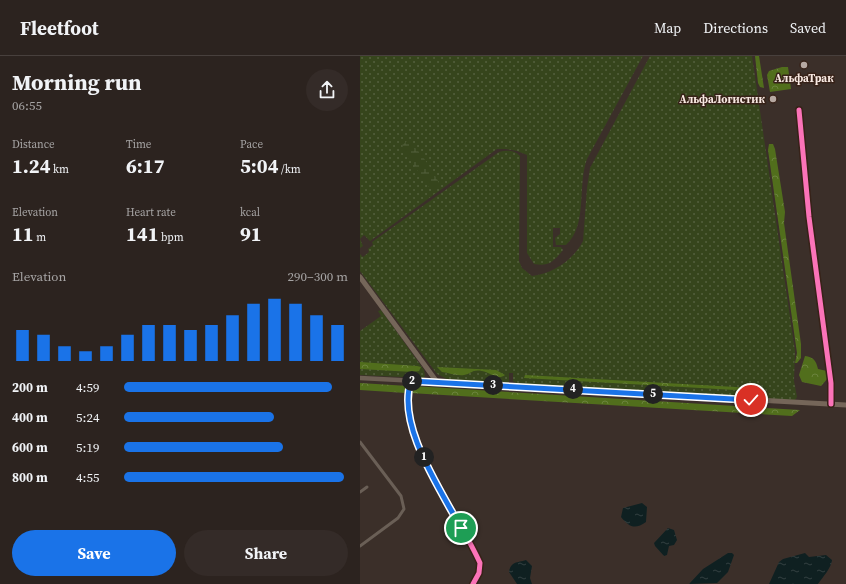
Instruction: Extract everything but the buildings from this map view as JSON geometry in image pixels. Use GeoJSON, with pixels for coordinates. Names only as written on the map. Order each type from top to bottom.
{"type":"FeatureCollection","features":[{"type":"Feature","properties":{"kind":"main road"},"geometry":{"type":"LineString","coordinates":[[360,277],[437,382]]}},
{"type":"Feature","properties":{"kind":"main road"},"geometry":{"type":"LineString","coordinates":[[360,378],[846,406]]}},
{"type":"Feature","properties":{"kind":"street"},"geometry":{"type":"LineString","coordinates":[[799,110],[809,217],[831,383],[831,404]]}},
{"type":"Feature","properties":{"kind":"street"},"geometry":{"type":"LineString","coordinates":[[411,381],[408,394],[413,432],[425,460],[480,563],[479,573],[473,584]]}},
{"type":"Feature","properties":{"kind":"street"},"geometry":{"type":"LineString","coordinates":[[360,442],[403,501],[404,508],[398,518],[360,546]]}},
{"type":"Feature","properties":{"kind":"street"},"geometry":{"type":"LineString","coordinates":[[360,492],[367,488]]}},
{"type":"Feature","properties":{"kind":"green space"},"geometry":{"type":"Polygon","coordinates":[[[360,56],[643,56],[587,159],[584,170],[580,216],[573,237],[566,245],[556,245],[555,238],[560,234],[560,228],[553,228],[553,247],[561,247],[563,250],[551,262],[544,265],[539,265],[534,264],[527,253],[527,155],[506,149],[497,149],[370,241],[364,235],[360,239],[360,56]]]}},
{"type":"Feature","properties":{"kind":"green space"},"geometry":{"type":"Polygon","coordinates":[[[650,56],[752,56],[795,351],[794,381],[797,397],[795,400],[517,384],[513,381],[513,373],[509,373],[509,382],[505,384],[447,379],[437,374],[360,271],[360,254],[363,257],[369,252],[368,249],[373,245],[372,242],[499,152],[508,151],[520,156],[519,261],[522,268],[532,276],[540,275],[555,269],[574,254],[583,241],[590,168],[650,56]]]}},
{"type":"Feature","properties":{"kind":"green space"},"geometry":{"type":"Polygon","coordinates":[[[755,56],[759,56],[764,88],[760,87],[758,83],[755,56]]]}},
{"type":"Feature","properties":{"kind":"green space"},"geometry":{"type":"Polygon","coordinates":[[[782,67],[788,67],[791,89],[770,92],[767,75],[769,71],[782,67]]]}},
{"type":"Feature","properties":{"kind":"green space"},"geometry":{"type":"Polygon","coordinates":[[[407,141],[416,148],[439,183],[434,188],[429,187],[405,153],[402,145],[407,141]]]}},
{"type":"Feature","properties":{"kind":"green space"},"geometry":{"type":"Polygon","coordinates":[[[769,144],[773,144],[775,149],[785,212],[784,223],[801,344],[801,358],[797,363],[795,363],[797,353],[768,150],[769,144]]]}},
{"type":"Feature","properties":{"kind":"green space"},"geometry":{"type":"Polygon","coordinates":[[[360,239],[363,246],[360,248],[360,239]]]}},
{"type":"Feature","properties":{"kind":"green space"},"geometry":{"type":"Polygon","coordinates":[[[381,310],[424,370],[425,376],[423,378],[360,375],[360,331],[381,316],[378,311],[381,310]]]}},
{"type":"Feature","properties":{"kind":"green space"},"geometry":{"type":"Polygon","coordinates":[[[805,356],[814,360],[818,369],[827,371],[828,378],[821,386],[802,382],[799,375],[805,356]]]}},
{"type":"Feature","properties":{"kind":"green space"},"geometry":{"type":"Polygon","coordinates":[[[360,362],[421,367],[419,371],[413,372],[360,369],[360,362]]]}},
{"type":"Feature","properties":{"kind":"green space"},"geometry":{"type":"Polygon","coordinates":[[[437,367],[496,370],[505,375],[502,377],[496,377],[485,372],[474,371],[468,374],[459,375],[442,372],[437,367]]]}},
{"type":"Feature","properties":{"kind":"green space"},"geometry":{"type":"Polygon","coordinates":[[[525,375],[753,388],[753,391],[524,378],[525,375]]]}},
{"type":"Feature","properties":{"kind":"green space"},"geometry":{"type":"Polygon","coordinates":[[[360,383],[408,386],[406,393],[360,390],[360,383]]]}},
{"type":"Feature","properties":{"kind":"green space"},"geometry":{"type":"Polygon","coordinates":[[[412,386],[800,410],[792,416],[410,393],[412,386]]]}},
{"type":"Feature","properties":{"kind":"water"},"geometry":{"type":"Polygon","coordinates":[[[642,503],[647,507],[646,522],[635,527],[627,523],[621,517],[623,508],[642,503]]]}},
{"type":"Feature","properties":{"kind":"water"},"geometry":{"type":"Polygon","coordinates":[[[668,528],[674,530],[677,540],[674,545],[669,546],[667,555],[664,556],[654,543],[668,528]]]}},
{"type":"Feature","properties":{"kind":"water"},"geometry":{"type":"Polygon","coordinates":[[[728,553],[732,553],[734,555],[728,572],[717,583],[689,584],[703,569],[728,553]]]}},
{"type":"Feature","properties":{"kind":"water"},"geometry":{"type":"Polygon","coordinates":[[[805,553],[809,557],[826,555],[832,560],[829,569],[818,584],[769,584],[779,562],[783,559],[805,553]]]}},
{"type":"Feature","properties":{"kind":"water"},"geometry":{"type":"Polygon","coordinates":[[[526,560],[532,566],[530,578],[532,584],[517,584],[509,572],[510,568],[515,563],[526,560]]]}},
{"type":"Feature","properties":{"kind":"cycle path"},"geometry":{"type":"LineString","coordinates":[[799,110],[809,217],[831,383],[831,404]]}},
{"type":"Feature","properties":{"kind":"cycle path"},"geometry":{"type":"LineString","coordinates":[[411,381],[408,402],[411,424],[420,449],[431,474],[471,544],[480,563],[479,573],[473,584]]}},
{"type":"Feature","properties":{"kind":"place","name":"АльфаТрак"},"geometry":{"type":"Point","coordinates":[804,65]}},
{"type":"Feature","properties":{"kind":"place","name":"АльфаЛогистик"},"geometry":{"type":"Point","coordinates":[773,99]}},
{"type":"Feature","properties":{"kind":"route"},"geometry":{"type":"LineString","coordinates":[[461,528],[425,460],[413,432],[408,394],[411,381],[751,400]]}}]}
